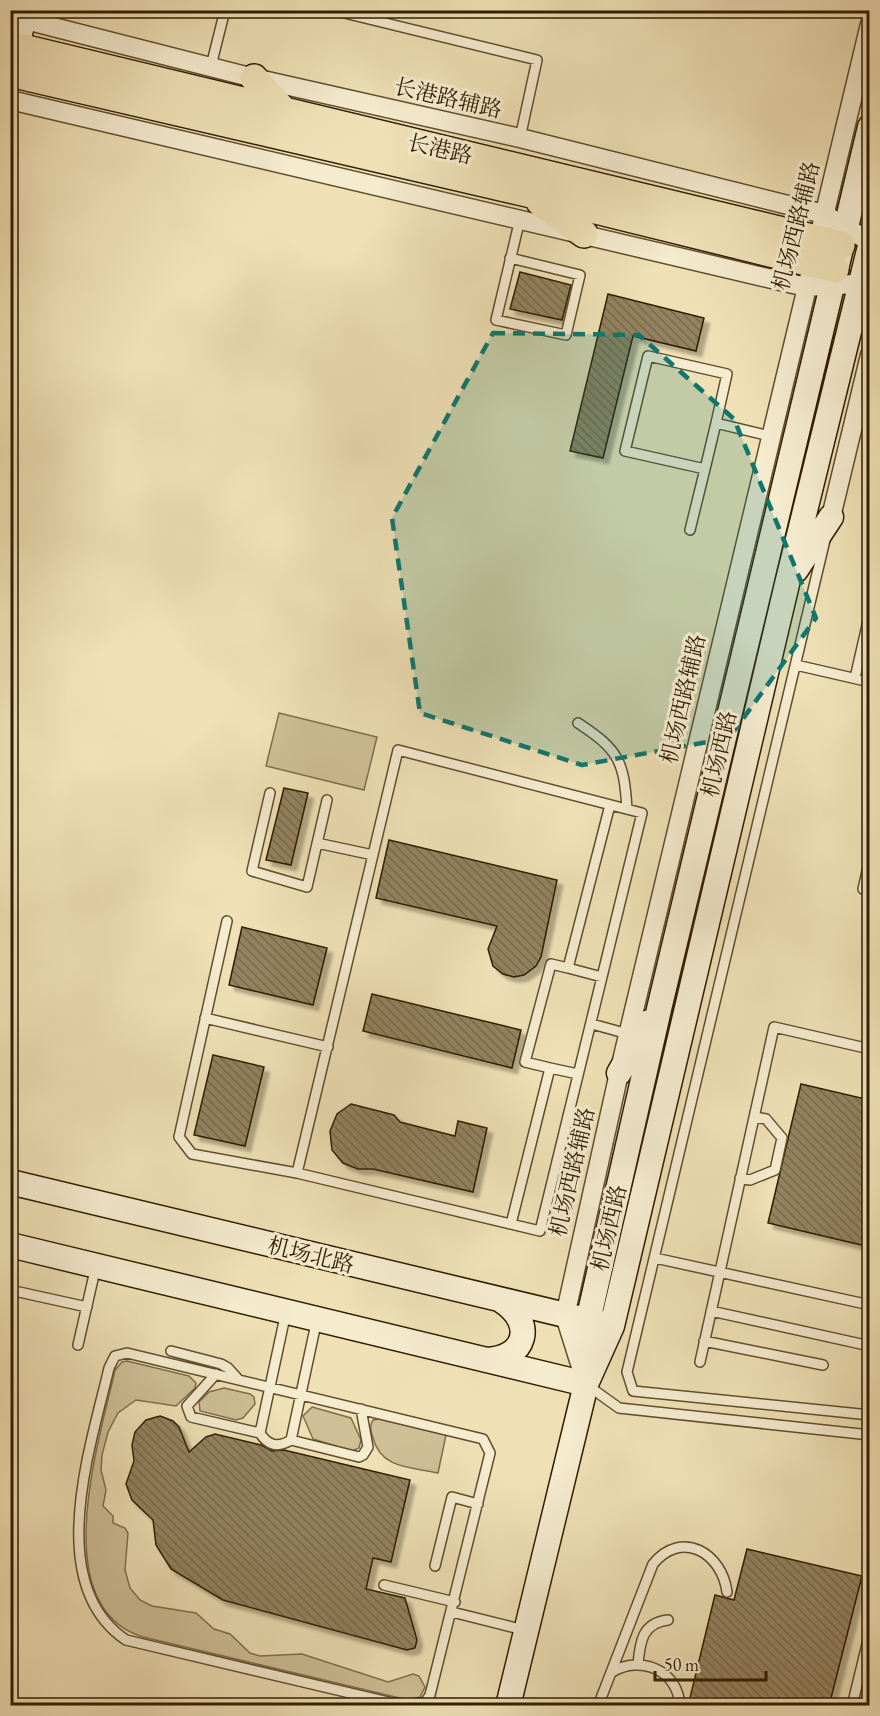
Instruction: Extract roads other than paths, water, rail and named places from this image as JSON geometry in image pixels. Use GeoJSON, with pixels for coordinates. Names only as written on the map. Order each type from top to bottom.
{"type":"FeatureCollection","features":[{"type":"Feature","properties":{"kind":"main road"},"geometry":{"type":"LineString","coordinates":[[12,59],[20,16]]}},
{"type":"Feature","properties":{"kind":"main road","name":"长港路"},"geometry":{"type":"LineString","coordinates":[[12,59],[285,112],[826,254],[865,280]]}},
{"type":"Feature","properties":{"kind":"main road","name":"长港路"},"geometry":{"type":"LineString","coordinates":[[12,59],[526,193],[826,254],[869,248]]}},
{"type":"Feature","properties":{"kind":"main road"},"geometry":{"type":"LineString","coordinates":[[254,78],[285,112]]}},
{"type":"Feature","properties":{"kind":"main road","name":"机场西路"},"geometry":{"type":"LineString","coordinates":[[586,1384],[588,1321],[826,254],[870,127]]}},
{"type":"Feature","properties":{"kind":"main road"},"geometry":{"type":"LineString","coordinates":[[526,193],[584,234]]}},
{"type":"Feature","properties":{"kind":"main road","name":"机场西路"},"geometry":{"type":"LineString","coordinates":[[508,1706],[586,1384],[612,1326],[787,584],[865,280],[869,248]]}},
{"type":"Feature","properties":{"kind":"main road"},"geometry":{"type":"LineString","coordinates":[[787,584],[831,518]]}},
{"type":"Feature","properties":{"kind":"main road"},"geometry":{"type":"LineString","coordinates":[[619,1072],[660,1005]]}},
{"type":"Feature","properties":{"kind":"main road","name":"机场北路"},"geometry":{"type":"LineString","coordinates":[[10,1182],[612,1326]]}},
{"type":"Feature","properties":{"kind":"main road"},"geometry":{"type":"LineString","coordinates":[[10,1245],[586,1384]]}},
{"type":"Feature","properties":{"kind":"main road"},"geometry":{"type":"LineString","coordinates":[[486,1360],[502,1360],[515,1352],[522,1338],[522,1323],[515,1310],[502,1301]]}},
{"type":"Feature","properties":{"kind":"street","name":"长港路辅路"},"geometry":{"type":"LineString","coordinates":[[20,16],[254,78],[520,138],[826,254]]}},
{"type":"Feature","properties":{"kind":"street","name":"机场西路辅路"},"geometry":{"type":"LineString","coordinates":[[586,1384],[565,1316],[619,1072],[770,436],[826,254],[870,24]]}},
{"type":"Feature","properties":{"kind":"street"},"geometry":{"type":"LineString","coordinates":[[10,100],[584,234],[826,254]]}},
{"type":"Feature","properties":{"kind":"street"},"geometry":{"type":"LineString","coordinates":[[831,518],[870,355]]}},
{"type":"Feature","properties":{"kind":"lane"},"geometry":{"type":"LineString","coordinates":[[211,66],[225,10]]}},
{"type":"Feature","properties":{"kind":"lane"},"geometry":{"type":"LineString","coordinates":[[332,10],[537,60],[520,138]]}},
{"type":"Feature","properties":{"kind":"lane"},"geometry":{"type":"LineString","coordinates":[[510,258],[580,275],[566,335],[496,320],[510,258],[520,219]]}},
{"type":"Feature","properties":{"kind":"lane"},"geometry":{"type":"LineString","coordinates":[[690,530],[705,469],[716,423],[727,374],[648,356],[625,451],[705,469]]}},
{"type":"Feature","properties":{"kind":"lane"},"geometry":{"type":"LineString","coordinates":[[716,423],[770,436]]}},
{"type":"Feature","properties":{"kind":"lane"},"geometry":{"type":"LineString","coordinates":[[831,518],[627,1372],[633,1391],[870,1415]]}},
{"type":"Feature","properties":{"kind":"lane"},"geometry":{"type":"LineString","coordinates":[[855,678],[870,612]]}},
{"type":"Feature","properties":{"kind":"lane"},"geometry":{"type":"LineString","coordinates":[[796,666],[870,682]]}},
{"type":"Feature","properties":{"kind":"lane"},"geometry":{"type":"LineString","coordinates":[[578,723],[603,739],[620,761],[626,781],[627,809]]}},
{"type":"Feature","properties":{"kind":"lane"},"geometry":{"type":"LineString","coordinates":[[227,921],[179,1137],[183,1146],[192,1154],[297,1173],[540,1231],[642,813],[398,750],[297,1173]]}},
{"type":"Feature","properties":{"kind":"lane"},"geometry":{"type":"LineString","coordinates":[[270,793],[252,871],[307,886],[327,800]]}},
{"type":"Feature","properties":{"kind":"lane"},"geometry":{"type":"LineString","coordinates":[[568,968],[610,805]]}},
{"type":"Feature","properties":{"kind":"lane"},"geometry":{"type":"LineString","coordinates":[[317,843],[373,855]]}},
{"type":"Feature","properties":{"kind":"lane"},"geometry":{"type":"LineString","coordinates":[[863,889],[870,858]]}},
{"type":"Feature","properties":{"kind":"lane"},"geometry":{"type":"LineString","coordinates":[[578,1074],[525,1062],[551,964],[602,977]]}},
{"type":"Feature","properties":{"kind":"lane"},"geometry":{"type":"LineString","coordinates":[[205,1018],[328,1047]]}},
{"type":"Feature","properties":{"kind":"lane"},"geometry":{"type":"LineString","coordinates":[[592,1024],[628,1034]]}},
{"type":"Feature","properties":{"kind":"lane"},"geometry":{"type":"LineString","coordinates":[[700,1362],[774,1027],[870,1048]]}},
{"type":"Feature","properties":{"kind":"lane"},"geometry":{"type":"LineString","coordinates":[[511,1224],[550,1068]]}},
{"type":"Feature","properties":{"kind":"lane"},"geometry":{"type":"LineString","coordinates":[[741,1178],[750,1180],[775,1170],[780,1149],[782,1138],[766,1119],[755,1117]]}},
{"type":"Feature","properties":{"kind":"lane"},"geometry":{"type":"LineString","coordinates":[[655,1258],[719,1270],[870,1305]]}},
{"type":"Feature","properties":{"kind":"lane"},"geometry":{"type":"LineString","coordinates":[[78,1345],[96,1266]]}},
{"type":"Feature","properties":{"kind":"lane"},"geometry":{"type":"LineString","coordinates":[[10,1290],[87,1307]]}},
{"type":"Feature","properties":{"kind":"lane"},"geometry":{"type":"LineString","coordinates":[[711,1311],[870,1346]]}},
{"type":"Feature","properties":{"kind":"lane"},"geometry":{"type":"LineString","coordinates":[[260,1433],[286,1312]]}},
{"type":"Feature","properties":{"kind":"lane"},"geometry":{"type":"LineString","coordinates":[[291,1440],[317,1319]]}},
{"type":"Feature","properties":{"kind":"lane"},"geometry":{"type":"LineString","coordinates":[[704,1341],[823,1365]]}},
{"type":"Feature","properties":{"kind":"lane"},"geometry":{"type":"LineString","coordinates":[[171,1351],[221,1364],[238,1379]]}},
{"type":"Feature","properties":{"kind":"lane"},"geometry":{"type":"LineString","coordinates":[[405,1706],[126,1640],[115,1633],[93,1601],[83,1569],[78,1523],[82,1485],[112,1360],[115,1356],[126,1353],[483,1439],[490,1453],[454,1607],[430,1695],[419,1706]]}},
{"type":"Feature","properties":{"kind":"lane"},"geometry":{"type":"LineString","coordinates":[[216,1374],[187,1406],[191,1417],[260,1433],[269,1444],[277,1446],[291,1440],[359,1457],[368,1447],[361,1409]]}},
{"type":"Feature","properties":{"kind":"lane"},"geometry":{"type":"LineString","coordinates":[[586,1384],[619,1408],[870,1436]]}},
{"type":"Feature","properties":{"kind":"lane"},"geometry":{"type":"LineString","coordinates":[[435,1566],[452,1497],[478,1504]]}},
{"type":"Feature","properties":{"kind":"lane"},"geometry":{"type":"LineString","coordinates":[[598,1706],[653,1564],[664,1553],[687,1547],[703,1551],[722,1570],[727,1592]]}},
{"type":"Feature","properties":{"kind":"lane"},"geometry":{"type":"LineString","coordinates":[[384,1585],[526,1630]]}},
{"type":"Feature","properties":{"kind":"lane"},"geometry":{"type":"LineString","coordinates":[[638,1664],[640,1643],[645,1632],[655,1623],[668,1620]]}},
{"type":"Feature","properties":{"kind":"lane"},"geometry":{"type":"LineString","coordinates":[[852,1706],[870,1632]]}},
{"type":"Feature","properties":{"kind":"lane"},"geometry":{"type":"LineString","coordinates":[[612,1672],[638,1664],[657,1668],[677,1689],[680,1706]]}}]}
